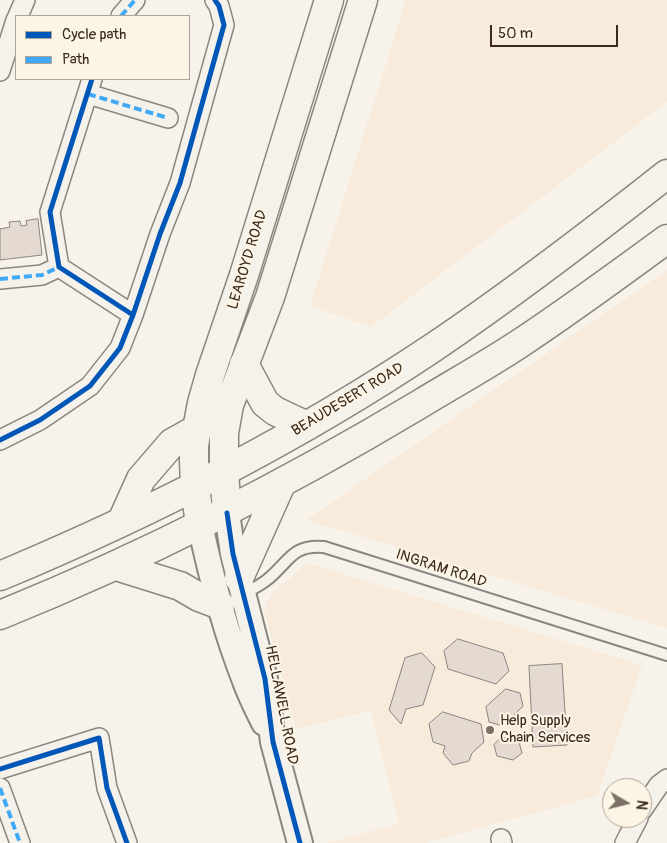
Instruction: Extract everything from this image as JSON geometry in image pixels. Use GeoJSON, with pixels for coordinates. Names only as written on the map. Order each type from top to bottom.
{"type":"FeatureCollection","features":[{"type":"Feature","properties":{"kind":"main road","name":"LEAROYD ROAD"},"geometry":{"type":"LineString","coordinates":[[200,524],[195,487],[194,445],[196,428],[210,375],[242,283],[329,0]]}},
{"type":"Feature","properties":{"kind":"main road","name":"LEAROYD ROAD"},"geometry":{"type":"LineString","coordinates":[[227,513],[224,472],[226,419],[229,405],[270,298],[363,0]]}},
{"type":"Feature","properties":{"kind":"main road","name":"BEAUDESERT ROAD"},"geometry":{"type":"LineString","coordinates":[[0,576],[195,487],[307,426],[433,347],[488,309],[667,174]]}},
{"type":"Feature","properties":{"kind":"main road"},"geometry":{"type":"LineString","coordinates":[[0,615],[116,566],[200,524],[227,513],[393,421],[519,344],[667,239]]}},
{"type":"Feature","properties":{"kind":"main road"},"geometry":{"type":"LineString","coordinates":[[244,364],[265,403],[275,411],[307,426]]}},
{"type":"Feature","properties":{"kind":"main road"},"geometry":{"type":"LineString","coordinates":[[122,521],[141,479],[172,443],[196,428]]}},
{"type":"Feature","properties":{"kind":"main road"},"geometry":{"type":"LineString","coordinates":[[116,566],[180,586],[199,597],[233,596],[281,484]]}},
{"type":"Feature","properties":{"kind":"street"},"geometry":{"type":"LineString","coordinates":[[18,15],[24,0]]}},
{"type":"Feature","properties":{"kind":"street"},"geometry":{"type":"LineString","coordinates":[[122,15],[135,0]]}},
{"type":"Feature","properties":{"kind":"street"},"geometry":{"type":"LineString","coordinates":[[0,440],[40,420],[90,386],[120,348],[180,183],[224,24],[219,6],[215,0]]}},
{"type":"Feature","properties":{"kind":"street"},"geometry":{"type":"LineString","coordinates":[[0,71],[15,23]]}},
{"type":"Feature","properties":{"kind":"street"},"geometry":{"type":"LineString","coordinates":[[133,315],[59,267],[50,212],[90,86],[168,118]]}},
{"type":"Feature","properties":{"kind":"street"},"geometry":{"type":"LineString","coordinates":[[0,279],[42,274],[59,267]]}},
{"type":"Feature","properties":{"kind":"street","name":"HELLAWELL ROAD"},"geometry":{"type":"LineString","coordinates":[[227,513],[233,596],[245,681],[273,742],[300,843]]}},
{"type":"Feature","properties":{"kind":"street","name":"HELLAWELL ROAD"},"geometry":{"type":"LineString","coordinates":[[200,524],[209,567],[233,596]]}},
{"type":"Feature","properties":{"kind":"street"},"geometry":{"type":"LineString","coordinates":[[0,769],[99,738],[108,788],[127,843]]}},
{"type":"Feature","properties":{"kind":"street"},"geometry":{"type":"LineString","coordinates":[[652,795],[659,785],[667,779]]}},
{"type":"Feature","properties":{"kind":"street"},"geometry":{"type":"LineString","coordinates":[[0,788],[20,843]]}},
{"type":"Feature","properties":{"kind":"street"},"geometry":{"type":"LineString","coordinates":[[625,843],[633,828]]}},
{"type":"Feature","properties":{"kind":"lane","name":"INGRAM ROAD"},"geometry":{"type":"LineString","coordinates":[[233,596],[266,580],[302,548],[311,546],[324,547],[667,655]]}},
{"type":"Feature","properties":{"kind":"shaded area"},"geometry":{"type":"Polygon","coordinates":[[[406,0],[667,0],[667,102],[371,327],[310,306],[406,0]]]}},
{"type":"Feature","properties":{"kind":"shaded area"},"geometry":{"type":"Polygon","coordinates":[[[667,270],[667,628],[306,520],[667,270]]]}},
{"type":"Feature","properties":{"kind":"shaded area"},"geometry":{"type":"Polygon","coordinates":[[[307,563],[642,665],[597,796],[425,843],[326,843],[399,824],[371,711],[296,729],[264,610],[271,595],[307,563]]]}},
{"type":"Feature","properties":{"kind":"building"},"geometry":{"type":"Polygon","coordinates":[[[38,219],[42,255],[0,260],[0,229],[10,227],[9,222],[20,221],[21,226],[27,225],[26,221],[38,219]]]}},
{"type":"Feature","properties":{"kind":"building"},"geometry":{"type":"Polygon","coordinates":[[[458,639],[503,653],[509,671],[496,684],[448,669],[444,651],[458,639]]]}},
{"type":"Feature","properties":{"kind":"building"},"geometry":{"type":"Polygon","coordinates":[[[422,653],[435,667],[423,705],[406,709],[401,724],[389,710],[405,658],[422,653]]]}},
{"type":"Feature","properties":{"kind":"building"},"geometry":{"type":"Polygon","coordinates":[[[562,664],[567,745],[533,747],[529,666],[562,664]]]}},
{"type":"Feature","properties":{"kind":"building"},"geometry":{"type":"Polygon","coordinates":[[[506,689],[520,693],[523,706],[503,726],[489,722],[486,707],[506,689]]]}},
{"type":"Feature","properties":{"kind":"building"},"geometry":{"type":"Polygon","coordinates":[[[443,712],[481,724],[484,742],[472,753],[469,761],[453,765],[443,753],[445,746],[433,742],[429,724],[443,712]]]}},
{"type":"Feature","properties":{"kind":"building"},"geometry":{"type":"Polygon","coordinates":[[[502,737],[519,742],[522,753],[513,760],[497,756],[494,745],[502,737]]]}},
{"type":"Feature","properties":{"kind":"marked path"},"geometry":{"type":"LineString","coordinates":[[122,15],[135,0]]}},
{"type":"Feature","properties":{"kind":"marked path"},"geometry":{"type":"LineString","coordinates":[[88,94],[168,118]]}},
{"type":"Feature","properties":{"kind":"marked path"},"geometry":{"type":"LineString","coordinates":[[0,279],[42,275],[59,267]]}},
{"type":"Feature","properties":{"kind":"marked path"},"geometry":{"type":"LineString","coordinates":[[0,788],[20,843]]}},
{"type":"Feature","properties":{"kind":"cycle path"},"geometry":{"type":"LineString","coordinates":[[0,440],[40,420],[90,386],[120,348],[180,183],[224,25],[219,6],[215,0]]}},
{"type":"Feature","properties":{"kind":"cycle path"},"geometry":{"type":"LineString","coordinates":[[92,80],[50,212],[59,267],[133,315]]}},
{"type":"Feature","properties":{"kind":"cycle path"},"geometry":{"type":"LineString","coordinates":[[227,513],[233,554],[265,679],[273,742],[300,843]]}},
{"type":"Feature","properties":{"kind":"cycle path"},"geometry":{"type":"LineString","coordinates":[[0,769],[99,738],[107,788],[127,843]]}},
{"type":"Feature","properties":{"kind":"place","name":"Help Supply Chain Services"},"geometry":{"type":"Point","coordinates":[490,730]}}]}
